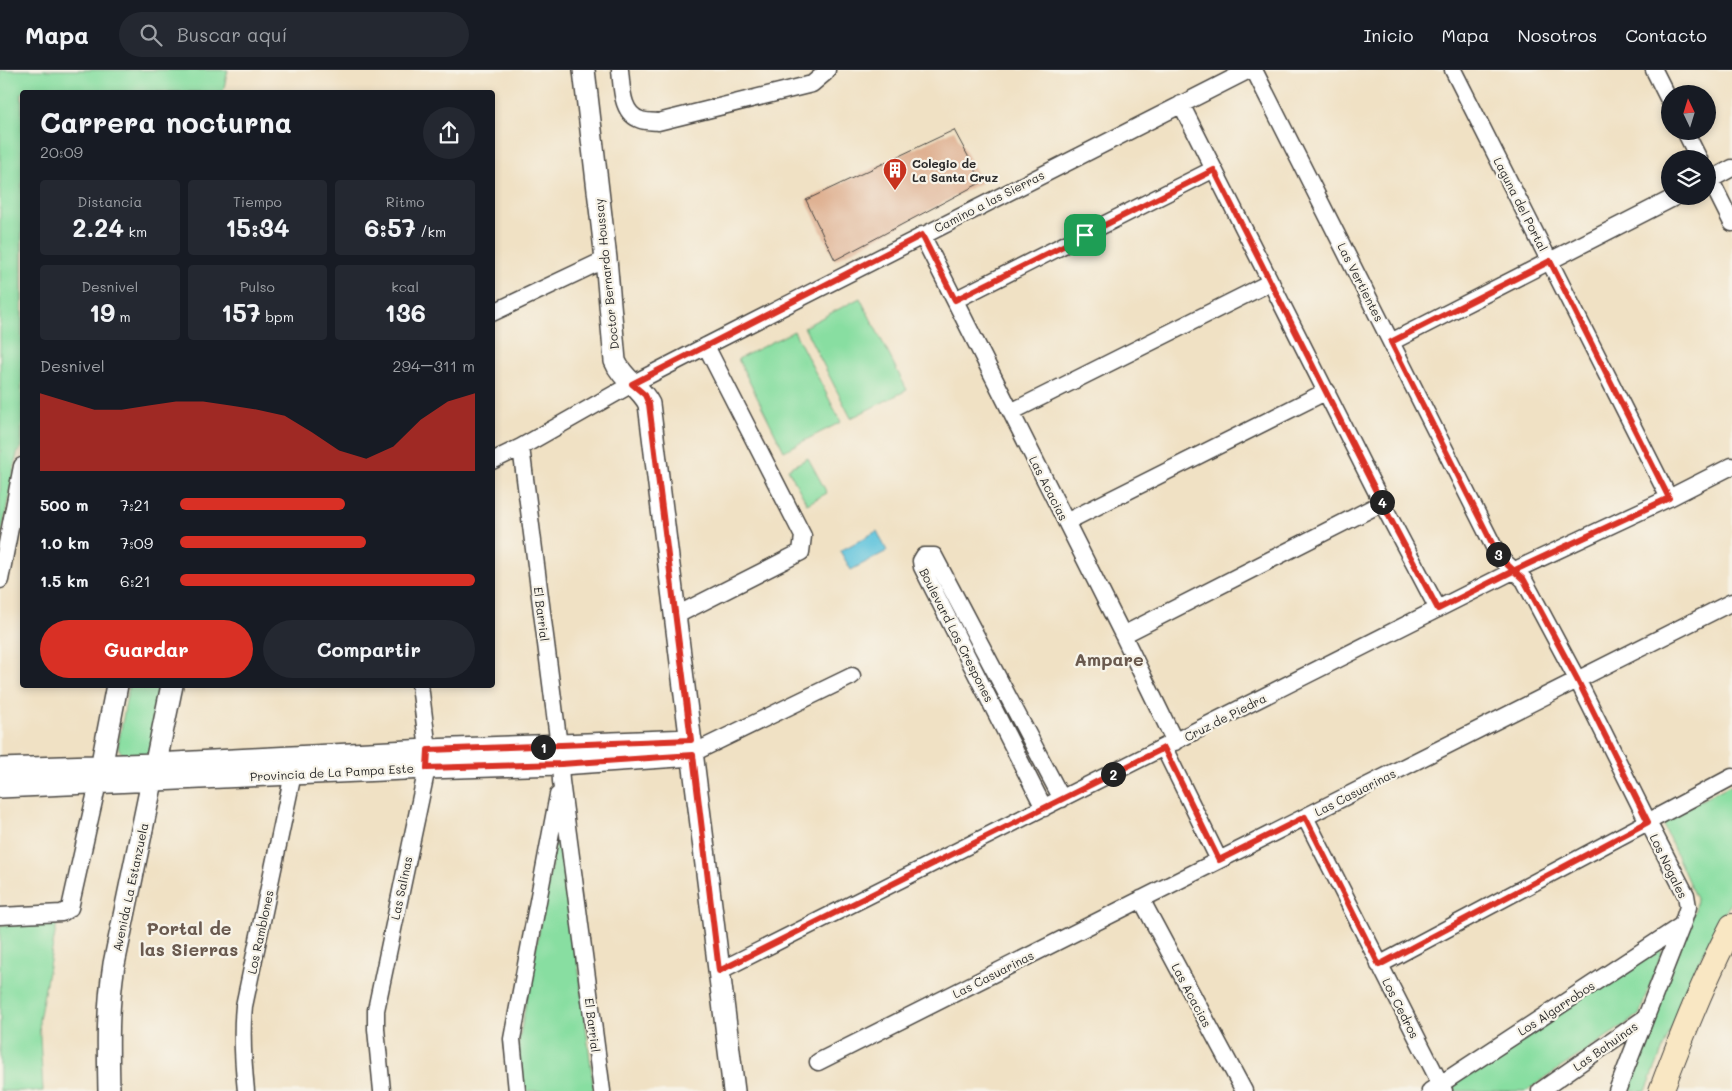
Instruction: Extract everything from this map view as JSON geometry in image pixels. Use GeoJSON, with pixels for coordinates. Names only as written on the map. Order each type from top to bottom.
{"type":"FeatureCollection","features":[{"type":"Feature","properties":{"kind":"main road"},"geometry":{"type":"LineString","coordinates":[[1661,1091],[1713,962],[1732,926]]}},
{"type":"Feature","properties":{"kind":"street","name":"Doctor Bernardo Houssay"},"geometry":{"type":"LineString","coordinates":[[584,70],[606,259],[615,361],[618,368],[632,384],[645,395],[649,404],[734,1091]]}},
{"type":"Feature","properties":{"kind":"street"},"geometry":{"type":"LineString","coordinates":[[620,70],[623,99],[630,112],[641,120],[658,122],[812,84],[827,70]]}},
{"type":"Feature","properties":{"kind":"street","name":"Camino a las Sierras"},"geometry":{"type":"LineString","coordinates":[[495,460],[521,447],[632,384],[1249,70]]}},
{"type":"Feature","properties":{"kind":"street","name":"Las Vertientes"},"geometry":{"type":"LineString","coordinates":[[1254,70],[1499,557],[1513,571]]}},
{"type":"Feature","properties":{"kind":"street","name":"Laguna del Portal"},"geometry":{"type":"LineString","coordinates":[[1453,70],[1669,498]]}},
{"type":"Feature","properties":{"kind":"street"},"geometry":{"type":"LineString","coordinates":[[1654,70],[1662,85]]}},
{"type":"Feature","properties":{"kind":"street"},"geometry":{"type":"LineString","coordinates":[[1181,104],[1382,503],[1438,609]]}},
{"type":"Feature","properties":{"kind":"street"},"geometry":{"type":"LineString","coordinates":[[1716,175],[1732,168]]}},
{"type":"Feature","properties":{"kind":"street"},"geometry":{"type":"LineString","coordinates":[[955,300],[1214,170]]}},
{"type":"Feature","properties":{"kind":"street"},"geometry":{"type":"LineString","coordinates":[[1716,193],[1732,223]]}},
{"type":"Feature","properties":{"kind":"street"},"geometry":{"type":"LineString","coordinates":[[1391,342],[1661,204]]}},
{"type":"Feature","properties":{"kind":"street","name":"Las Acacias"},"geometry":{"type":"LineString","coordinates":[[922,235],[1123,634],[1219,860]]}},
{"type":"Feature","properties":{"kind":"street"},"geometry":{"type":"LineString","coordinates":[[495,312],[606,259]]}},
{"type":"Feature","properties":{"kind":"street"},"geometry":{"type":"LineString","coordinates":[[1011,412],[1271,282]]}},
{"type":"Feature","properties":{"kind":"street"},"geometry":{"type":"LineString","coordinates":[[676,616],[801,552],[803,536],[706,346]]}},
{"type":"Feature","properties":{"kind":"street"},"geometry":{"type":"LineString","coordinates":[[1066,522],[1327,391]]}},
{"type":"Feature","properties":{"kind":"street","name":"El Barrial"},"geometry":{"type":"LineString","coordinates":[[521,447],[602,1091]]}},
{"type":"Feature","properties":{"kind":"street","name":"Cruz de Piedra"},"geometry":{"type":"LineString","coordinates":[[719,971],[1513,571],[1669,498],[1732,466]]}},
{"type":"Feature","properties":{"kind":"street"},"geometry":{"type":"LineString","coordinates":[[0,577],[20,476]]}},
{"type":"Feature","properties":{"kind":"street"},"geometry":{"type":"LineString","coordinates":[[1123,634],[1382,503]]}},
{"type":"Feature","properties":{"kind":"street","name":"Boulevard Los Crespones"},"geometry":{"type":"LineString","coordinates":[[1044,808],[922,567],[921,561],[924,556],[934,556],[1062,799]]}},
{"type":"Feature","properties":{"kind":"street","name":"Los Nogales"},"geometry":{"type":"LineString","coordinates":[[1513,571],[1524,580],[1578,681],[1686,895],[1688,907],[1682,925],[1617,1091]]}},
{"type":"Feature","properties":{"kind":"street","name":"Las Casuarinas"},"geometry":{"type":"LineString","coordinates":[[818,1062],[1732,602]]}},
{"type":"Feature","properties":{"kind":"street","name":"Provincia de La Pampa Este"},"geometry":{"type":"LineString","coordinates":[[0,787],[100,774],[427,759],[560,764],[692,749],[852,676]]}},
{"type":"Feature","properties":{"kind":"street"},"geometry":{"type":"LineString","coordinates":[[0,916],[62,913],[70,908],[100,774],[116,688]]}},
{"type":"Feature","properties":{"kind":"street","name":"Avenida La Estanzuela"},"geometry":{"type":"LineString","coordinates":[[109,1091],[107,1029],[114,964],[171,688]]}},
{"type":"Feature","properties":{"kind":"street","name":"Las Salinas"},"geometry":{"type":"LineString","coordinates":[[382,1091],[376,1010],[427,759],[420,688]]}},
{"type":"Feature","properties":{"kind":"street","name":"Provincia de La Pampa Este"},"geometry":{"type":"LineString","coordinates":[[154,772],[293,774],[427,759]]}},
{"type":"Feature","properties":{"kind":"street","name":"El Barrial"},"geometry":{"type":"LineString","coordinates":[[517,1091],[512,1039],[560,764]]}},
{"type":"Feature","properties":{"kind":"street","name":"Provincia de La Pampa Este"},"geometry":{"type":"LineString","coordinates":[[0,768],[100,774]]}},
{"type":"Feature","properties":{"kind":"street","name":"Los Ramblones"},"geometry":{"type":"LineString","coordinates":[[246,1091],[242,1026],[244,1006],[293,774]]}},
{"type":"Feature","properties":{"kind":"street"},"geometry":{"type":"LineString","coordinates":[[1379,965],[1732,777]]}},
{"type":"Feature","properties":{"kind":"street","name":"Los Cedros"},"geometry":{"type":"LineString","coordinates":[[1305,817],[1438,1089]]}},
{"type":"Feature","properties":{"kind":"street","name":"Las Acacias"},"geometry":{"type":"LineString","coordinates":[[1141,899],[1244,1091]]}},
{"type":"Feature","properties":{"kind":"street","name":"Los Algarrobos"},"geometry":{"type":"LineString","coordinates":[[1438,1089],[1682,925]]}},
{"type":"Feature","properties":{"kind":"street","name":"Las Bahuinas"},"geometry":{"type":"LineString","coordinates":[[1540,1091],[1645,1018]]}},
{"type":"Feature","properties":{"kind":"green space"},"geometry":{"type":"Polygon","coordinates":[[[0,70],[228,70],[223,90],[20,90],[20,450],[17,454],[0,543],[0,70]]]}},
{"type":"Feature","properties":{"kind":"green space"},"geometry":{"type":"Polygon","coordinates":[[[860,298],[907,390],[851,418],[804,327],[860,298]]]}},
{"type":"Feature","properties":{"kind":"green space"},"geometry":{"type":"Polygon","coordinates":[[[794,331],[841,422],[784,451],[738,359],[794,331]]]}},
{"type":"Feature","properties":{"kind":"green space"},"geometry":{"type":"Polygon","coordinates":[[[808,458],[827,493],[807,504],[788,469],[808,458]]]}},
{"type":"Feature","properties":{"kind":"green space"},"geometry":{"type":"Polygon","coordinates":[[[128,688],[162,688],[150,750],[145,755],[132,756],[122,753],[118,746],[128,688]]]}},
{"type":"Feature","properties":{"kind":"green space"},"geometry":{"type":"Polygon","coordinates":[[[1732,784],[1732,902],[1723,915],[1696,967],[1646,1091],[1624,1091],[1695,910],[1696,899],[1664,823],[1667,818],[1732,784]]]}},
{"type":"Feature","properties":{"kind":"green space"},"geometry":{"type":"Polygon","coordinates":[[[562,836],[594,1091],[523,1091],[518,1046],[556,839],[562,836]]]}},
{"type":"Feature","properties":{"kind":"green space"},"geometry":{"type":"Polygon","coordinates":[[[57,923],[39,1020],[43,1091],[0,1091],[0,926],[57,923]]]}},
{"type":"Feature","properties":{"kind":"green space"},"geometry":{"type":"Polygon","coordinates":[[[1658,947],[1662,952],[1639,1015],[1526,1091],[1455,1091],[1454,1088],[1457,1080],[1658,947]]]}},
{"type":"Feature","properties":{"kind":"water"},"geometry":{"type":"Polygon","coordinates":[[[877,531],[887,551],[851,570],[840,551],[877,531]]]}},
{"type":"Feature","properties":{"kind":"building","name":"Colegio de La Santa Cruz"},"geometry":{"type":"Polygon","coordinates":[[[954,130],[982,182],[835,260],[806,200],[954,130]]]}},
{"type":"Feature","properties":{"kind":"place","name":"Colegio de La Santa Cruz"},"geometry":{"type":"Point","coordinates":[895,191]}},
{"type":"Feature","properties":{"kind":"district","name":"Ampare"},"geometry":{"type":"Point","coordinates":[1109,659]}},
{"type":"Feature","properties":{"kind":"district","name":"Portal de las Sierras"},"geometry":{"type":"Point","coordinates":[189,938]}},
{"type":"Feature","properties":{"kind":"route"},"geometry":{"type":"LineString","coordinates":[[1085,235],[955,300],[922,235],[632,384],[645,395],[649,404],[691,740],[428,750],[427,768],[561,764],[693,755],[719,971],[1164,748],[1219,860],[1305,817],[1379,965],[1648,822],[1578,681],[1524,580],[1513,571],[1499,557],[1391,342],[1550,261],[1669,498],[1513,571],[1438,609],[1382,503],[1214,170],[1085,235]]}}]}
